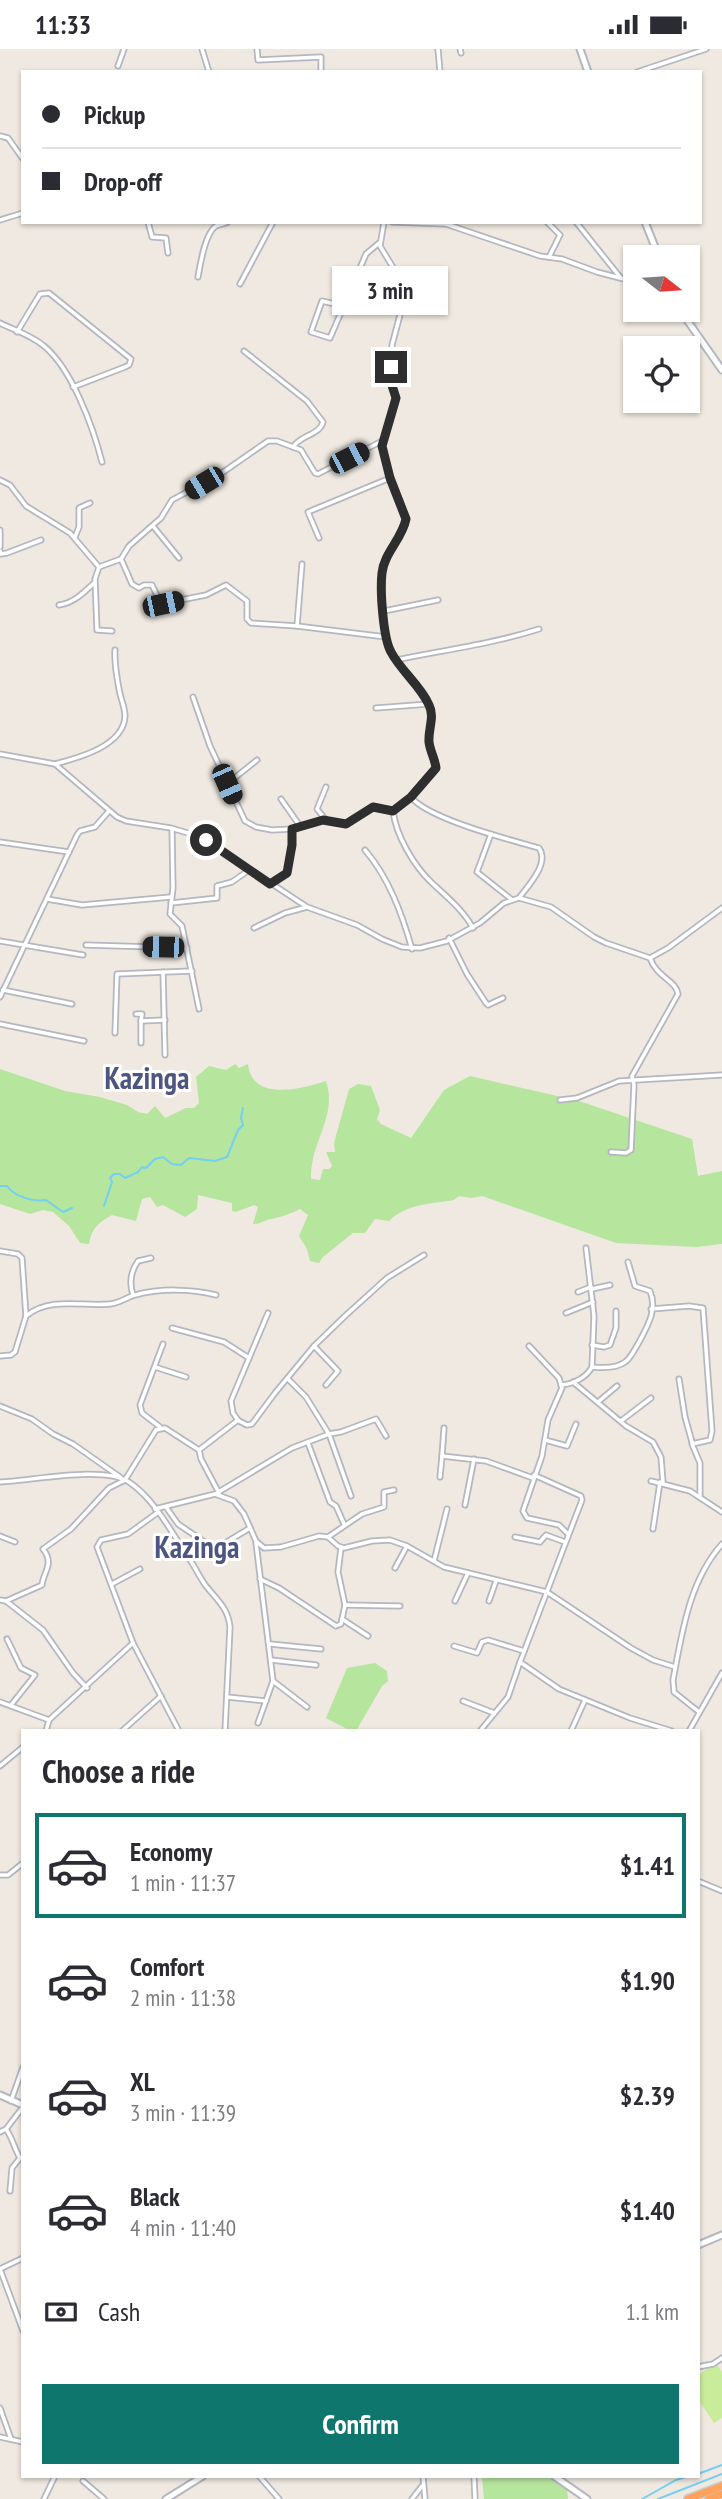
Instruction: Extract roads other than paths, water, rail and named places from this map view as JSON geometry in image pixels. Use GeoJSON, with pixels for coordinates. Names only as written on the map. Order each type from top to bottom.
{"type":"FeatureCollection","features":[{"type":"Feature","properties":{"kind":"highway"},"geometry":{"type":"LineString","coordinates":[[688,2499],[722,2486]]}},
{"type":"Feature","properties":{"kind":"highway"},"geometry":{"type":"LineString","coordinates":[[709,2499],[722,2494]]}},
{"type":"Feature","properties":{"kind":"street"},"geometry":{"type":"LineString","coordinates":[[118,66],[124,49]]}},
{"type":"Feature","properties":{"kind":"street"},"geometry":{"type":"LineString","coordinates":[[202,49],[208,70]]}},
{"type":"Feature","properties":{"kind":"street"},"geometry":{"type":"LineString","coordinates":[[257,49],[258,60],[321,57],[321,70]]}},
{"type":"Feature","properties":{"kind":"street"},"geometry":{"type":"LineString","coordinates":[[438,49],[440,70]]}},
{"type":"Feature","properties":{"kind":"street"},"geometry":{"type":"LineString","coordinates":[[580,49],[587,70]]}},
{"type":"Feature","properties":{"kind":"street"},"geometry":{"type":"LineString","coordinates":[[643,70],[706,49]]}},
{"type":"Feature","properties":{"kind":"street"},"geometry":{"type":"LineString","coordinates":[[0,136],[8,138],[21,156]]}},
{"type":"Feature","properties":{"kind":"street"},"geometry":{"type":"LineString","coordinates":[[0,220],[21,214]]}},
{"type":"Feature","properties":{"kind":"street"},"geometry":{"type":"LineString","coordinates":[[149,224],[152,237],[166,238],[168,253]]}},
{"type":"Feature","properties":{"kind":"street"},"geometry":{"type":"LineString","coordinates":[[198,277],[200,260],[210,236],[216,226],[222,224]]}},
{"type":"Feature","properties":{"kind":"street"},"geometry":{"type":"LineString","coordinates":[[240,284],[272,224]]}},
{"type":"Feature","properties":{"kind":"street"},"geometry":{"type":"LineString","coordinates":[[193,697],[204,732],[247,823],[268,830],[292,829],[326,820],[344,825],[373,807],[393,811],[411,797],[436,768],[429,742],[432,716],[429,704],[390,650],[381,585],[383,565],[401,535],[406,519],[382,452],[382,441],[396,398],[389,373],[393,363],[392,345],[401,311],[394,269],[380,248],[384,224]]}},
{"type":"Feature","properties":{"kind":"street"},"geometry":{"type":"LineString","coordinates":[[446,224],[540,256],[569,261],[622,279]]}},
{"type":"Feature","properties":{"kind":"street"},"geometry":{"type":"LineString","coordinates":[[549,224],[560,234],[549,257]]}},
{"type":"Feature","properties":{"kind":"street"},"geometry":{"type":"LineString","coordinates":[[578,224],[622,279]]}},
{"type":"Feature","properties":{"kind":"street"},"geometry":{"type":"LineString","coordinates":[[646,224],[654,245]]}},
{"type":"Feature","properties":{"kind":"street"},"geometry":{"type":"LineString","coordinates":[[344,306],[323,301],[311,332],[330,338],[344,306],[366,254],[379,243]]}},
{"type":"Feature","properties":{"kind":"street"},"geometry":{"type":"LineString","coordinates":[[17,331],[40,294],[49,293],[131,359],[125,367],[73,387]]}},
{"type":"Feature","properties":{"kind":"street"},"geometry":{"type":"LineString","coordinates":[[688,322],[722,370]]}},
{"type":"Feature","properties":{"kind":"street"},"geometry":{"type":"LineString","coordinates":[[0,323],[45,347],[59,363],[94,434],[102,462]]}},
{"type":"Feature","properties":{"kind":"street"},"geometry":{"type":"LineString","coordinates":[[244,351],[307,401],[323,422],[322,427],[297,441],[293,447]]}},
{"type":"Feature","properties":{"kind":"street"},"geometry":{"type":"LineString","coordinates":[[112,631],[96,630],[95,573],[99,567],[121,559],[128,546],[161,518],[173,500],[219,475],[268,441],[277,441],[302,451],[318,474],[382,441]]}},
{"type":"Feature","properties":{"kind":"street"},"geometry":{"type":"LineString","coordinates":[[319,538],[308,512],[390,478]]}},
{"type":"Feature","properties":{"kind":"street"},"geometry":{"type":"LineString","coordinates":[[0,480],[10,485],[26,506],[60,525],[75,537],[99,567]]}},
{"type":"Feature","properties":{"kind":"street"},"geometry":{"type":"LineString","coordinates":[[75,537],[79,527],[79,508],[90,503]]}},
{"type":"Feature","properties":{"kind":"street"},"geometry":{"type":"LineString","coordinates":[[153,526],[179,558]]}},
{"type":"Feature","properties":{"kind":"street"},"geometry":{"type":"LineString","coordinates":[[0,530],[1,554],[41,540]]}},
{"type":"Feature","properties":{"kind":"street"},"geometry":{"type":"LineString","coordinates":[[121,559],[132,584],[139,588],[152,585],[161,604],[206,595],[226,585],[247,601],[247,619],[251,623],[387,637]]}},
{"type":"Feature","properties":{"kind":"street"},"geometry":{"type":"LineString","coordinates":[[297,626],[302,564]]}},
{"type":"Feature","properties":{"kind":"street"},"geometry":{"type":"LineString","coordinates":[[59,605],[75,601],[82,591],[95,582]]}},
{"type":"Feature","properties":{"kind":"street"},"geometry":{"type":"LineString","coordinates":[[384,611],[438,600]]}},
{"type":"Feature","properties":{"kind":"street"},"geometry":{"type":"LineString","coordinates":[[396,660],[432,651],[487,645],[539,629]]}},
{"type":"Feature","properties":{"kind":"street"},"geometry":{"type":"LineString","coordinates":[[0,754],[55,764],[108,743],[122,727],[125,716],[115,666],[116,650]]}},
{"type":"Feature","properties":{"kind":"street"},"geometry":{"type":"LineString","coordinates":[[376,708],[429,704]]}},
{"type":"Feature","properties":{"kind":"street"},"geometry":{"type":"LineString","coordinates":[[227,784],[257,761]]}},
{"type":"Feature","properties":{"kind":"street"},"geometry":{"type":"LineString","coordinates":[[55,764],[109,811],[126,821],[201,837],[307,907],[357,925],[395,945],[412,949],[447,941],[472,928],[512,899],[519,898],[551,907],[594,937],[650,958],[657,973],[676,987],[678,994],[632,1079],[631,1150],[626,1153],[611,1152]]}},
{"type":"Feature","properties":{"kind":"street"},"geometry":{"type":"LineString","coordinates":[[326,820],[317,810],[317,806],[327,787]]}},
{"type":"Feature","properties":{"kind":"street"},"geometry":{"type":"LineString","coordinates":[[411,797],[446,818],[539,848],[543,853],[543,861],[519,898]]}},
{"type":"Feature","properties":{"kind":"street"},"geometry":{"type":"LineString","coordinates":[[281,799],[300,827]]}},
{"type":"Feature","properties":{"kind":"street"},"geometry":{"type":"LineString","coordinates":[[0,997],[77,835],[85,829],[95,827],[109,811]]}},
{"type":"Feature","properties":{"kind":"street"},"geometry":{"type":"LineString","coordinates":[[393,811],[399,835],[418,866],[432,883],[451,899],[472,928]]}},
{"type":"Feature","properties":{"kind":"street"},"geometry":{"type":"LineString","coordinates":[[172,829],[170,914],[182,926],[199,1009]]}},
{"type":"Feature","properties":{"kind":"street"},"geometry":{"type":"LineString","coordinates":[[270,884],[287,873],[292,829]]}},
{"type":"Feature","properties":{"kind":"street"},"geometry":{"type":"LineString","coordinates":[[491,834],[477,872],[512,899]]}},
{"type":"Feature","properties":{"kind":"street"},"geometry":{"type":"LineString","coordinates":[[1,842],[69,852]]}},
{"type":"Feature","properties":{"kind":"street"},"geometry":{"type":"LineString","coordinates":[[365,850],[378,866],[392,892],[412,949]]}},
{"type":"Feature","properties":{"kind":"street"},"geometry":{"type":"LineString","coordinates":[[170,903],[217,898],[217,886],[232,882],[249,870]]}},
{"type":"Feature","properties":{"kind":"street"},"geometry":{"type":"LineString","coordinates":[[47,899],[82,905],[171,897]]}},
{"type":"Feature","properties":{"kind":"street"},"geometry":{"type":"LineString","coordinates":[[254,928],[285,913],[307,907]]}},
{"type":"Feature","properties":{"kind":"street"},"geometry":{"type":"LineString","coordinates":[[650,958],[722,908]]}},
{"type":"Feature","properties":{"kind":"street"},"geometry":{"type":"LineString","coordinates":[[449,938],[467,974],[486,1003],[488,1005],[503,998]]}},
{"type":"Feature","properties":{"kind":"street"},"geometry":{"type":"LineString","coordinates":[[0,941],[83,955]]}},
{"type":"Feature","properties":{"kind":"street"},"geometry":{"type":"LineString","coordinates":[[86,945],[187,948]]}},
{"type":"Feature","properties":{"kind":"street"},"geometry":{"type":"LineString","coordinates":[[115,1033],[117,974],[192,971]]}},
{"type":"Feature","properties":{"kind":"street"},"geometry":{"type":"LineString","coordinates":[[163,972],[166,1055]]}},
{"type":"Feature","properties":{"kind":"street"},"geometry":{"type":"LineString","coordinates":[[4,990],[72,1004]]}},
{"type":"Feature","properties":{"kind":"street"},"geometry":{"type":"LineString","coordinates":[[141,1043],[140,1015],[164,1020]]}},
{"type":"Feature","properties":{"kind":"street"},"geometry":{"type":"LineString","coordinates":[[0,1024],[84,1041]]}},
{"type":"Feature","properties":{"kind":"street"},"geometry":{"type":"LineString","coordinates":[[560,1100],[577,1098],[619,1081],[722,1075]]}},
{"type":"Feature","properties":{"kind":"street"},"geometry":{"type":"LineString","coordinates":[[561,1385],[589,1373],[592,1367],[593,1302],[586,1248]]}},
{"type":"Feature","properties":{"kind":"street"},"geometry":{"type":"LineString","coordinates":[[0,1251],[18,1254],[22,1258],[26,1317],[15,1352],[0,1356]]}},
{"type":"Feature","properties":{"kind":"street"},"geometry":{"type":"LineString","coordinates":[[268,1313],[231,1401],[231,1409],[237,1420],[247,1425],[252,1424],[314,1346],[387,1278],[424,1255]]}},
{"type":"Feature","properties":{"kind":"street"},"geometry":{"type":"LineString","coordinates":[[133,1295],[130,1280],[135,1266],[138,1261],[151,1258]]}},
{"type":"Feature","properties":{"kind":"street"},"geometry":{"type":"LineString","coordinates":[[592,1367],[615,1366],[627,1361],[650,1324],[652,1296],[650,1291],[635,1286],[628,1262]]}},
{"type":"Feature","properties":{"kind":"street"},"geometry":{"type":"LineString","coordinates":[[578,1292],[610,1285]]}},
{"type":"Feature","properties":{"kind":"street"},"geometry":{"type":"LineString","coordinates":[[26,1317],[34,1311],[62,1304],[109,1304],[133,1295],[185,1290],[216,1294]]}},
{"type":"Feature","properties":{"kind":"street"},"geometry":{"type":"LineString","coordinates":[[566,1313],[593,1302]]}},
{"type":"Feature","properties":{"kind":"street"},"geometry":{"type":"LineString","coordinates":[[652,1309],[703,1308],[712,1431],[710,1440],[692,1442]]}},
{"type":"Feature","properties":{"kind":"street"},"geometry":{"type":"LineString","coordinates":[[591,1345],[610,1345],[616,1328],[616,1311]]}},
{"type":"Feature","properties":{"kind":"street"},"geometry":{"type":"LineString","coordinates":[[172,1328],[224,1342],[249,1358]]}},
{"type":"Feature","properties":{"kind":"street"},"geometry":{"type":"LineString","coordinates":[[163,1344],[140,1409],[147,1418],[199,1450],[217,1493],[234,1501],[262,1548],[281,1547],[305,1538],[328,1537],[362,1514],[383,1507],[384,1492],[394,1490]]}},
{"type":"Feature","properties":{"kind":"street"},"geometry":{"type":"LineString","coordinates":[[314,1346],[338,1371],[326,1385]]}},
{"type":"Feature","properties":{"kind":"street"},"geometry":{"type":"LineString","coordinates":[[529,1346],[559,1378],[562,1388],[548,1420],[542,1455],[523,1513],[531,1519],[559,1525],[568,1535]]}},
{"type":"Feature","properties":{"kind":"street"},"geometry":{"type":"LineString","coordinates":[[155,1367],[186,1377]]}},
{"type":"Feature","properties":{"kind":"street"},"geometry":{"type":"LineString","coordinates":[[288,1379],[306,1397],[329,1434],[351,1496]]}},
{"type":"Feature","properties":{"kind":"street"},"geometry":{"type":"LineString","coordinates":[[679,1379],[685,1417],[700,1464],[699,1497]]}},
{"type":"Feature","properties":{"kind":"street"},"geometry":{"type":"LineString","coordinates":[[573,1382],[621,1422],[653,1442],[662,1457],[662,1482],[653,1529]]}},
{"type":"Feature","properties":{"kind":"street"},"geometry":{"type":"LineString","coordinates":[[598,1402],[617,1386]]}},
{"type":"Feature","properties":{"kind":"street"},"geometry":{"type":"LineString","coordinates":[[621,1422],[651,1398]]}},
{"type":"Feature","properties":{"kind":"street"},"geometry":{"type":"LineString","coordinates":[[0,1406],[32,1419],[53,1434],[74,1444],[125,1480],[156,1511],[206,1586],[221,1601],[230,1627],[225,1729]]}},
{"type":"Feature","properties":{"kind":"street"},"geometry":{"type":"LineString","coordinates":[[179,1729],[133,1643],[97,1547],[98,1542],[128,1534],[156,1511],[217,1493],[292,1448],[329,1434],[376,1419],[386,1436]]}},
{"type":"Feature","properties":{"kind":"street"},"geometry":{"type":"LineString","coordinates":[[199,1450],[237,1420]]}},
{"type":"Feature","properties":{"kind":"street"},"geometry":{"type":"LineString","coordinates":[[544,1440],[567,1445],[576,1424]]}},
{"type":"Feature","properties":{"kind":"street"},"geometry":{"type":"LineString","coordinates":[[6,1601],[42,1586],[48,1570],[43,1549],[71,1528],[109,1488],[125,1480],[148,1441],[160,1427]]}},
{"type":"Feature","properties":{"kind":"street"},"geometry":{"type":"LineString","coordinates":[[440,1477],[444,1428]]}},
{"type":"Feature","properties":{"kind":"street"},"geometry":{"type":"LineString","coordinates":[[308,1443],[330,1502],[337,1508],[344,1524]]}},
{"type":"Feature","properties":{"kind":"street"},"geometry":{"type":"LineString","coordinates":[[442,1456],[474,1459],[508,1468],[581,1496],[582,1500],[510,1693],[482,1729]]}},
{"type":"Feature","properties":{"kind":"street"},"geometry":{"type":"LineString","coordinates":[[465,1505],[474,1459]]}},
{"type":"Feature","properties":{"kind":"street"},"geometry":{"type":"LineString","coordinates":[[0,1482],[69,1475],[125,1480]]}},
{"type":"Feature","properties":{"kind":"street"},"geometry":{"type":"LineString","coordinates":[[651,1481],[684,1489],[722,1512]]}},
{"type":"Feature","properties":{"kind":"street"},"geometry":{"type":"LineString","coordinates":[[166,1507],[178,1524],[215,1549],[250,1528]]}},
{"type":"Feature","properties":{"kind":"street"},"geometry":{"type":"LineString","coordinates":[[434,1561],[447,1509]]}},
{"type":"Feature","properties":{"kind":"street"},"geometry":{"type":"LineString","coordinates":[[515,1537],[540,1542],[546,1535],[565,1542]]}},
{"type":"Feature","properties":{"kind":"street"},"geometry":{"type":"LineString","coordinates":[[0,1536],[15,1542]]}},
{"type":"Feature","properties":{"kind":"street"},"geometry":{"type":"LineString","coordinates":[[328,1537],[341,1548]]}},
{"type":"Feature","properties":{"kind":"street"},"geometry":{"type":"LineString","coordinates":[[341,1548],[379,1539],[390,1540],[407,1546],[444,1567],[547,1592],[631,1648],[653,1660],[675,1667]]}},
{"type":"Feature","properties":{"kind":"street"},"geometry":{"type":"LineString","coordinates":[[256,1541],[273,1681],[258,1723]]}},
{"type":"Feature","properties":{"kind":"street"},"geometry":{"type":"LineString","coordinates":[[699,1712],[674,1692],[675,1667],[693,1591],[704,1569],[722,1544]]}},
{"type":"Feature","properties":{"kind":"street"},"geometry":{"type":"LineString","coordinates":[[395,1568],[407,1546]]}},
{"type":"Feature","properties":{"kind":"street"},"geometry":{"type":"LineString","coordinates":[[260,1579],[279,1588],[336,1626],[341,1624],[345,1605],[338,1572],[341,1548]]}},
{"type":"Feature","properties":{"kind":"street"},"geometry":{"type":"LineString","coordinates":[[112,1584],[140,1569]]}},
{"type":"Feature","properties":{"kind":"street"},"geometry":{"type":"LineString","coordinates":[[455,1601],[468,1573]]}},
{"type":"Feature","properties":{"kind":"street"},"geometry":{"type":"LineString","coordinates":[[489,1601],[496,1581]]}},
{"type":"Feature","properties":{"kind":"street"},"geometry":{"type":"LineString","coordinates":[[0,1600],[6,1601],[43,1630],[73,1674],[87,1688]]}},
{"type":"Feature","properties":{"kind":"street"},"geometry":{"type":"LineString","coordinates":[[345,1605],[400,1606]]}},
{"type":"Feature","properties":{"kind":"street"},"geometry":{"type":"LineString","coordinates":[[342,1619],[368,1636]]}},
{"type":"Feature","properties":{"kind":"street"},"geometry":{"type":"LineString","coordinates":[[7,1639],[21,1668],[35,1675],[11,1705]]}},
{"type":"Feature","properties":{"kind":"street"},"geometry":{"type":"LineString","coordinates":[[454,1646],[477,1653],[482,1642],[488,1640],[524,1651]]}},
{"type":"Feature","properties":{"kind":"street"},"geometry":{"type":"LineString","coordinates":[[47,1729],[49,1720],[133,1643]]}},
{"type":"Feature","properties":{"kind":"street"},"geometry":{"type":"LineString","coordinates":[[270,1644],[321,1649]]}},
{"type":"Feature","properties":{"kind":"street"},"geometry":{"type":"LineString","coordinates":[[271,1660],[316,1665]]}},
{"type":"Feature","properties":{"kind":"street"},"geometry":{"type":"LineString","coordinates":[[520,1662],[559,1689],[630,1718],[666,1729]]}},
{"type":"Feature","properties":{"kind":"street"},"geometry":{"type":"LineString","coordinates":[[690,1729],[722,1673]]}},
{"type":"Feature","properties":{"kind":"street"},"geometry":{"type":"LineString","coordinates":[[273,1681],[307,1707]]}},
{"type":"Feature","properties":{"kind":"street"},"geometry":{"type":"LineString","coordinates":[[124,1729],[161,1696]]}},
{"type":"Feature","properties":{"kind":"street"},"geometry":{"type":"LineString","coordinates":[[227,1697],[267,1702]]}},
{"type":"Feature","properties":{"kind":"street"},"geometry":{"type":"LineString","coordinates":[[572,1729],[585,1700]]}},
{"type":"Feature","properties":{"kind":"street"},"geometry":{"type":"LineString","coordinates":[[463,1701],[494,1713]]}},
{"type":"Feature","properties":{"kind":"street"},"geometry":{"type":"LineString","coordinates":[[0,1702],[49,1720]]}},
{"type":"Feature","properties":{"kind":"street"},"geometry":{"type":"LineString","coordinates":[[0,1766],[21,1749]]}},
{"type":"Feature","properties":{"kind":"street"},"geometry":{"type":"LineString","coordinates":[[0,1875],[8,1875],[21,1865]]}},
{"type":"Feature","properties":{"kind":"street"},"geometry":{"type":"LineString","coordinates":[[700,1882],[722,1891]]}},
{"type":"Feature","properties":{"kind":"street"},"geometry":{"type":"LineString","coordinates":[[11,2101],[21,2073]]}},
{"type":"Feature","properties":{"kind":"street"},"geometry":{"type":"LineString","coordinates":[[0,2095],[21,2105]]}},
{"type":"Feature","properties":{"kind":"street"},"geometry":{"type":"LineString","coordinates":[[0,2132],[6,2129],[21,2109]]}},
{"type":"Feature","properties":{"kind":"street"},"geometry":{"type":"LineString","coordinates":[[6,2129],[20,2158],[12,2168],[10,2191]]}},
{"type":"Feature","properties":{"kind":"street"},"geometry":{"type":"LineString","coordinates":[[700,2244],[722,2235]]}},
{"type":"Feature","properties":{"kind":"street"},"geometry":{"type":"LineString","coordinates":[[21,2259],[0,2269],[21,2326]]}},
{"type":"Feature","properties":{"kind":"street"},"geometry":{"type":"LineString","coordinates":[[700,2367],[713,2364],[722,2358]]}},
{"type":"Feature","properties":{"kind":"street"},"geometry":{"type":"LineString","coordinates":[[0,2408],[11,2439]]}},
{"type":"Feature","properties":{"kind":"street"},"geometry":{"type":"LineString","coordinates":[[0,2437],[21,2442]]}},
{"type":"Feature","properties":{"kind":"street"},"geometry":{"type":"LineString","coordinates":[[44,2499],[54,2478]]}},
{"type":"Feature","properties":{"kind":"street"},"geometry":{"type":"LineString","coordinates":[[166,2499],[200,2478]]}},
{"type":"Feature","properties":{"kind":"street"},"geometry":{"type":"LineString","coordinates":[[260,2478],[279,2499]]}},
{"type":"Feature","properties":{"kind":"street"},"geometry":{"type":"LineString","coordinates":[[423,2478],[425,2499]]}},
{"type":"Feature","properties":{"kind":"street"},"geometry":{"type":"LineString","coordinates":[[474,2478],[475,2499]]}},
{"type":"Feature","properties":{"kind":"street"},"geometry":{"type":"LineString","coordinates":[[557,2478],[587,2499]]}},
{"type":"Feature","properties":{"kind":"street"},"geometry":{"type":"LineString","coordinates":[[83,2481],[104,2499]]}},
{"type":"Feature","properties":{"kind":"street"},"geometry":{"type":"LineString","coordinates":[[412,2499],[422,2486]]}},
{"type":"Feature","properties":{"kind":"waterway"},"geometry":{"type":"LineString","coordinates":[[104,1206],[112,1182],[110,1178],[114,1174],[125,1178],[142,1167],[146,1168],[155,1159],[163,1157],[172,1164],[181,1165],[189,1158],[215,1161],[227,1157],[238,1130],[243,1125],[243,1108]]}},
{"type":"Feature","properties":{"kind":"waterway"},"geometry":{"type":"LineString","coordinates":[[0,1186],[7,1186],[25,1198],[46,1200],[63,1212],[72,1208]]}},
{"type":"Feature","properties":{"kind":"waterway"},"geometry":{"type":"LineString","coordinates":[[700,2473],[722,2465]]}},
{"type":"Feature","properties":{"kind":"waterway"},"geometry":{"type":"LineString","coordinates":[[658,2499],[722,2474]]}},
{"type":"Feature","properties":{"kind":"waterway"},"geometry":{"type":"LineString","coordinates":[[642,2499],[682,2478]]}},
{"type":"Feature","properties":{"kind":"district","name":"Kazinga"},"geometry":{"type":"Point","coordinates":[147,1077]}},
{"type":"Feature","properties":{"kind":"district","name":"Kazinga"},"geometry":{"type":"Point","coordinates":[197,1546]}}]}
